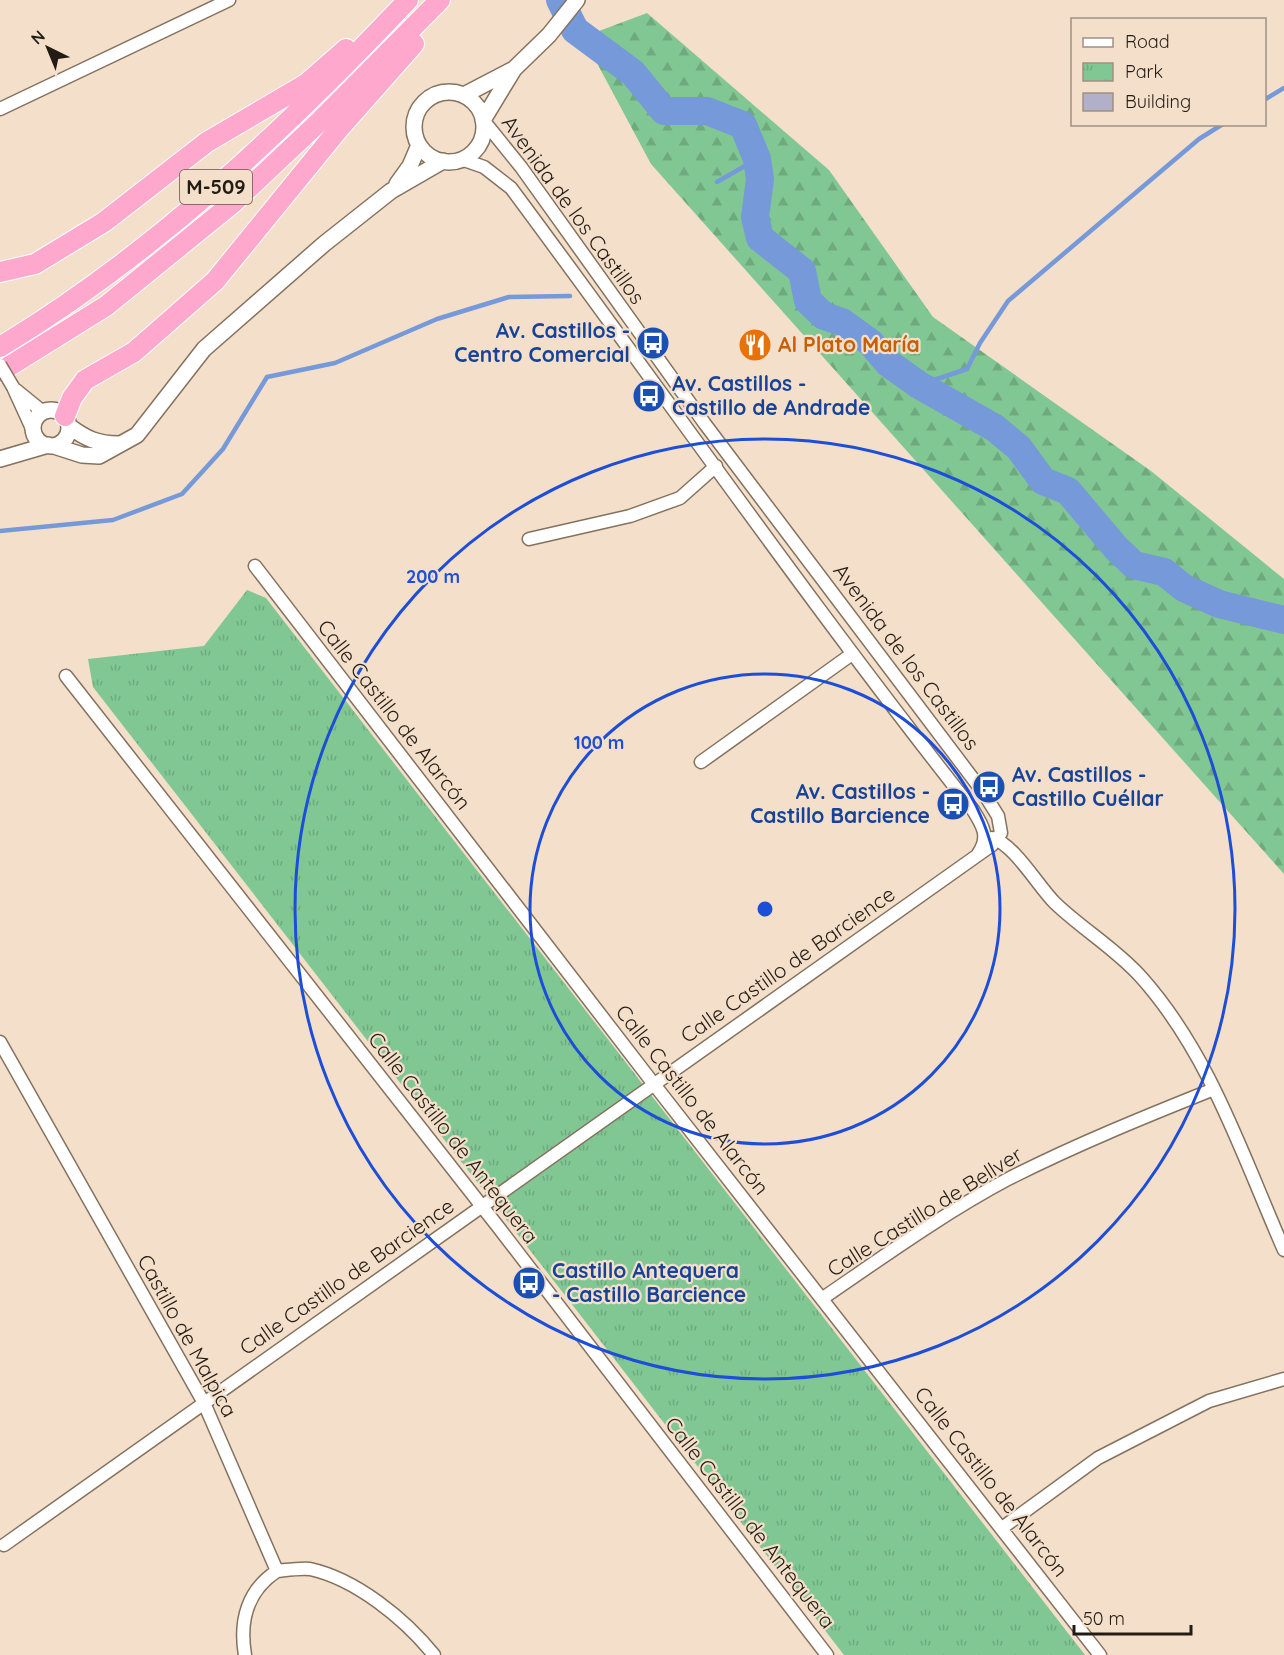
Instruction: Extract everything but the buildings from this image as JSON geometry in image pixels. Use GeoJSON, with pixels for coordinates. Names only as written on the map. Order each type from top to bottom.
{"type":"FeatureCollection","features":[{"type":"Feature","properties":{"kind":"highway","name":"M-509"},"geometry":{"type":"LineString","coordinates":[[0,346],[96,284],[162,234],[307,105],[408,0]]}},
{"type":"Feature","properties":{"kind":"highway","name":"M-509"},"geometry":{"type":"LineString","coordinates":[[0,372],[106,306],[174,253],[233,203],[318,123],[434,7]]}},
{"type":"Feature","properties":{"kind":"highway"},"geometry":{"type":"LineString","coordinates":[[67,421],[72,398],[85,380],[134,352],[215,281],[338,130],[415,43],[434,7]]}},
{"type":"Feature","properties":{"kind":"highway"},"geometry":{"type":"LineString","coordinates":[[0,272],[35,264],[104,222],[207,142],[306,84],[350,46],[390,19]]}},
{"type":"Feature","properties":{"kind":"street"},"geometry":{"type":"LineString","coordinates":[[0,109],[229,0]]}},
{"type":"Feature","properties":{"kind":"street"},"geometry":{"type":"LineString","coordinates":[[483,120],[514,69],[549,34],[577,0]]}},
{"type":"Feature","properties":{"kind":"street"},"geometry":{"type":"LineString","coordinates":[[443,161],[434,158],[420,145],[414,125],[421,105],[440,93],[464,95],[514,69]]}},
{"type":"Feature","properties":{"kind":"street"},"geometry":{"type":"LineString","coordinates":[[0,365],[39,441],[82,455],[99,456],[125,444],[155,415],[184,372],[204,349],[324,244],[391,191],[443,161],[461,159],[472,153],[480,144],[484,132],[483,120],[477,105],[464,95]]}},
{"type":"Feature","properties":{"kind":"street","name":"Avenida de los Castillos"},"geometry":{"type":"LineString","coordinates":[[461,159],[484,166],[511,188],[852,654],[973,810],[985,832],[992,839],[1001,825],[983,792],[705,424],[521,167],[483,120]]}},
{"type":"Feature","properties":{"kind":"street"},"geometry":{"type":"LineString","coordinates":[[391,191],[410,166],[420,145]]}},
{"type":"Feature","properties":{"kind":"street"},"geometry":{"type":"LineString","coordinates":[[13,387],[43,412],[57,411],[94,441],[125,444]]}},
{"type":"Feature","properties":{"kind":"street"},"geometry":{"type":"LineString","coordinates":[[34,433],[34,423],[43,412]]}},
{"type":"Feature","properties":{"kind":"street"},"geometry":{"type":"LineString","coordinates":[[0,459],[51,446],[66,439],[67,421]]}},
{"type":"Feature","properties":{"kind":"street"},"geometry":{"type":"LineString","coordinates":[[529,539],[630,516],[680,498],[716,466]]}},
{"type":"Feature","properties":{"kind":"street","name":"Calle Castillo de Alarcón"},"geometry":{"type":"LineString","coordinates":[[255,566],[653,1083],[1100,1655]]}},
{"type":"Feature","properties":{"kind":"street"},"geometry":{"type":"LineString","coordinates":[[701,762],[852,654]]}},
{"type":"Feature","properties":{"kind":"street","name":"Calle Castillo de Antequera"},"geometry":{"type":"LineString","coordinates":[[66,676],[482,1206],[827,1655]]}},
{"type":"Feature","properties":{"kind":"street"},"geometry":{"type":"LineString","coordinates":[[992,839],[1056,904],[1140,976],[1188,1039],[1214,1089],[1284,1250]]}},
{"type":"Feature","properties":{"kind":"street","name":"Calle Castillo de Barcience"},"geometry":{"type":"LineString","coordinates":[[4,1545],[653,1083],[978,855],[992,839]]}},
{"type":"Feature","properties":{"kind":"street","name":"Castillo de Malpica"},"geometry":{"type":"LineString","coordinates":[[0,1042],[204,1402],[277,1571]]}},
{"type":"Feature","properties":{"kind":"street","name":"Calle Castillo de Bellver"},"geometry":{"type":"LineString","coordinates":[[823,1298],[899,1246],[1007,1180],[1107,1132],[1214,1089]]}},
{"type":"Feature","properties":{"kind":"street"},"geometry":{"type":"LineString","coordinates":[[1002,1528],[1098,1458],[1209,1401],[1284,1379]]}},
{"type":"Feature","properties":{"kind":"street"},"geometry":{"type":"LineString","coordinates":[[245,1655],[244,1625],[248,1604],[261,1581],[277,1571],[309,1569],[377,1600],[415,1631],[434,1655]]}},
{"type":"Feature","properties":{"kind":"green space"},"geometry":{"type":"Polygon","coordinates":[[[647,13],[829,170],[933,317],[1151,471],[1284,579],[1284,874],[651,164],[583,37],[647,13]]]}},
{"type":"Feature","properties":{"kind":"green space"},"geometry":{"type":"Polygon","coordinates":[[[247,590],[266,598],[1085,1655],[844,1655],[93,687],[88,659],[204,646],[247,590]]]}},
{"type":"Feature","properties":{"kind":"waterway"},"geometry":{"type":"LineString","coordinates":[[560,0],[575,30],[633,73],[664,111],[707,111],[743,125],[757,159],[760,179],[755,217],[760,238],[802,271],[808,301],[824,316],[842,322],[871,343],[888,363],[919,385],[995,428],[1019,448],[1043,481],[1068,491],[1116,548],[1134,565],[1164,572],[1184,588],[1219,604],[1284,620]]}},
{"type":"Feature","properties":{"kind":"waterway"},"geometry":{"type":"LineString","coordinates":[[1266,99],[1284,88]]}},
{"type":"Feature","properties":{"kind":"waterway"},"geometry":{"type":"LineString","coordinates":[[919,385],[967,369],[980,343],[1008,301],[1199,139],[1220,126]]}},
{"type":"Feature","properties":{"kind":"waterway"},"geometry":{"type":"LineString","coordinates":[[717,182],[757,159]]}},
{"type":"Feature","properties":{"kind":"waterway"},"geometry":{"type":"LineString","coordinates":[[0,531],[113,520],[182,494],[223,449],[267,377],[335,363],[437,319],[509,297],[570,296]]}},
{"type":"Feature","properties":{"kind":"place","name":"Av. Castillos - Centro Comercial"},"geometry":{"type":"Point","coordinates":[653,343]}},
{"type":"Feature","properties":{"kind":"place","name":"Al Plato María"},"geometry":{"type":"Point","coordinates":[755,345]}},
{"type":"Feature","properties":{"kind":"place","name":"Av. Castillos - Castillo de Andrade"},"geometry":{"type":"Point","coordinates":[649,396]}},
{"type":"Feature","properties":{"kind":"place","name":"Av. Castillos - Castillo Cuéllar"},"geometry":{"type":"Point","coordinates":[989,787]}},
{"type":"Feature","properties":{"kind":"place","name":"Av. Castillos - Castillo Barcience"},"geometry":{"type":"Point","coordinates":[953,804]}},
{"type":"Feature","properties":{"kind":"place","name":"Castillo Antequera - Castillo Barcience"},"geometry":{"type":"Point","coordinates":[529,1283]}}]}
